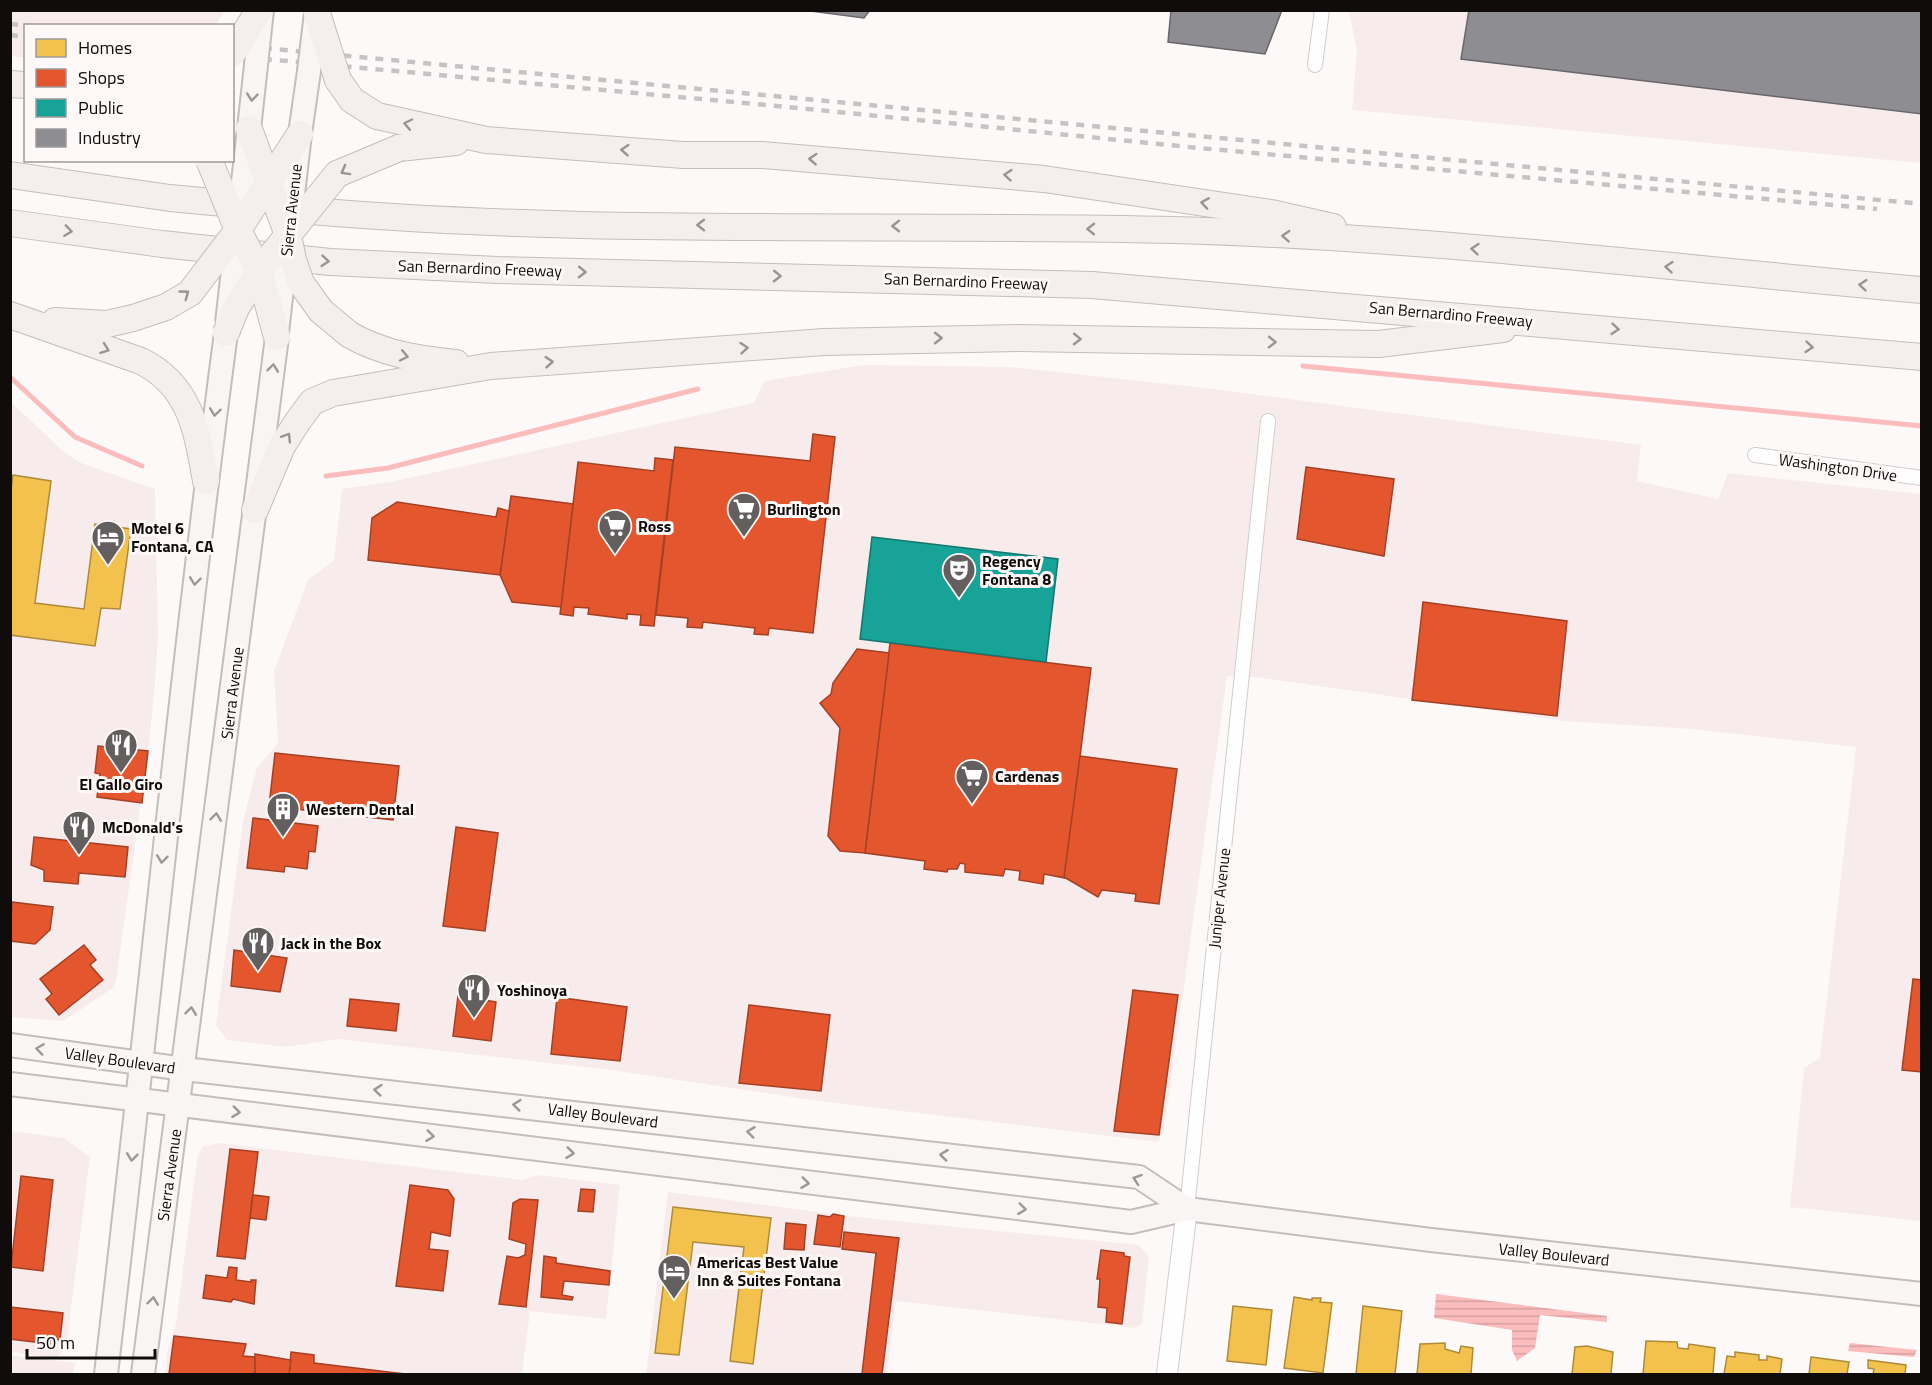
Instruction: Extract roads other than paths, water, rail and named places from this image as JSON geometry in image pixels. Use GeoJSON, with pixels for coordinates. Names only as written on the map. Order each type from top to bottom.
{"type":"FeatureCollection","features":[{"type":"Feature","properties":{"kind":"highway"},"geometry":{"type":"LineString","coordinates":[[234,51],[260,10]]}},
{"type":"Feature","properties":{"kind":"highway"},"geometry":{"type":"LineString","coordinates":[[316,10],[338,80],[352,100],[377,116],[486,140],[683,155],[774,156],[1044,179],[1271,213],[1407,243]]}},
{"type":"Feature","properties":{"kind":"highway"},"geometry":{"type":"LineString","coordinates":[[249,129],[288,235],[301,283],[321,311],[350,335],[381,350],[405,357],[491,366]]}},
{"type":"Feature","properties":{"kind":"highway"},"geometry":{"type":"LineString","coordinates":[[10,315],[77,324],[106,324],[166,307],[190,293],[238,230],[300,134]]}},
{"type":"Feature","properties":{"kind":"highway"},"geometry":{"type":"LineString","coordinates":[[226,333],[237,308],[259,271],[337,174],[399,148],[486,140]]}},
{"type":"Feature","properties":{"kind":"highway"},"geometry":{"type":"LineString","coordinates":[[210,162],[238,230],[259,271],[277,337]]}},
{"type":"Feature","properties":{"kind":"highway"},"geometry":{"type":"LineString","coordinates":[[10,175],[170,198],[361,216],[550,225],[1180,231],[1407,243],[1922,290]]}},
{"type":"Feature","properties":{"kind":"highway","name":"San Bernardino Freeway"},"geometry":{"type":"LineString","coordinates":[[10,223],[162,244],[330,262],[498,270],[1092,285],[1557,323],[1922,357]]}},
{"type":"Feature","properties":{"kind":"highway"},"geometry":{"type":"LineString","coordinates":[[10,315],[141,361],[160,371],[179,392],[195,421],[206,481]]}},
{"type":"Feature","properties":{"kind":"highway"},"geometry":{"type":"LineString","coordinates":[[255,510],[282,446],[312,402],[333,393],[491,366],[824,342],[922,338],[1379,344],[1557,323]]}},
{"type":"Feature","properties":{"kind":"main road"},"geometry":{"type":"LineString","coordinates":[[105,1374],[138,1099],[140,1063],[206,481],[238,230],[260,10]]}},
{"type":"Feature","properties":{"kind":"main road","name":"Sierra Avenue"},"geometry":{"type":"LineString","coordinates":[[143,1374],[277,337],[316,10]]}},
{"type":"Feature","properties":{"kind":"main road","name":"Valley Boulevard"},"geometry":{"type":"LineString","coordinates":[[10,1046],[183,1069],[1139,1177],[1187,1209]]}},
{"type":"Feature","properties":{"kind":"main road","name":"Valley Boulevard"},"geometry":{"type":"LineString","coordinates":[[10,1084],[1131,1222],[1187,1209],[1431,1240],[1922,1294]]}},
{"type":"Feature","properties":{"kind":"street"},"geometry":{"type":"LineString","coordinates":[[1315,65],[1322,10]]}},
{"type":"Feature","properties":{"kind":"street","name":"Juniper Avenue"},"geometry":{"type":"LineString","coordinates":[[1167,1374],[1187,1209],[1268,421]]}},
{"type":"Feature","properties":{"kind":"street","name":"Washington Drive"},"geometry":{"type":"LineString","coordinates":[[1755,455],[1922,478]]}},
{"type":"Feature","properties":{"kind":"waterway"},"geometry":{"type":"LineString","coordinates":[[1303,366],[1922,426]]}},
{"type":"Feature","properties":{"kind":"waterway"},"geometry":{"type":"LineString","coordinates":[[10,377],[75,437],[142,466]]}},
{"type":"Feature","properties":{"kind":"waterway"},"geometry":{"type":"LineString","coordinates":[[326,476],[388,468],[698,389]]}},
{"type":"Feature","properties":{"kind":"railway"},"geometry":{"type":"LineString","coordinates":[[10,24],[24,25]]}},
{"type":"Feature","properties":{"kind":"railway"},"geometry":{"type":"LineString","coordinates":[[10,35],[24,37]]}},
{"type":"Feature","properties":{"kind":"railway"},"geometry":{"type":"LineString","coordinates":[[234,45],[1922,204]]}},
{"type":"Feature","properties":{"kind":"railway"},"geometry":{"type":"LineString","coordinates":[[234,56],[788,107],[1199,148],[1877,209]]}},
{"type":"Feature","properties":{"kind":"place","name":"Burlington"},"geometry":{"type":"Point","coordinates":[744,538]}},
{"type":"Feature","properties":{"kind":"place","name":"Ross"},"geometry":{"type":"Point","coordinates":[615,555]}},
{"type":"Feature","properties":{"kind":"place","name":"Motel 6 Fontana, CA"},"geometry":{"type":"Point","coordinates":[108,566]}},
{"type":"Feature","properties":{"kind":"place","name":"Regency Fontana 8"},"geometry":{"type":"Point","coordinates":[959,599]}},
{"type":"Feature","properties":{"kind":"place","name":"El Gallo Giro"},"geometry":{"type":"Point","coordinates":[121,774]}},
{"type":"Feature","properties":{"kind":"place","name":"Cardenas"},"geometry":{"type":"Point","coordinates":[972,805]}},
{"type":"Feature","properties":{"kind":"place","name":"Western Dental"},"geometry":{"type":"Point","coordinates":[283,838]}},
{"type":"Feature","properties":{"kind":"place","name":"McDonald's"},"geometry":{"type":"Point","coordinates":[79,856]}},
{"type":"Feature","properties":{"kind":"place","name":"Jack in the Box"},"geometry":{"type":"Point","coordinates":[258,972]}},
{"type":"Feature","properties":{"kind":"place","name":"Yoshinoya"},"geometry":{"type":"Point","coordinates":[474,1019]}},
{"type":"Feature","properties":{"kind":"place","name":"Americas Best Value Inn & Suites Fontana"},"geometry":{"type":"Point","coordinates":[674,1300]}}]}
